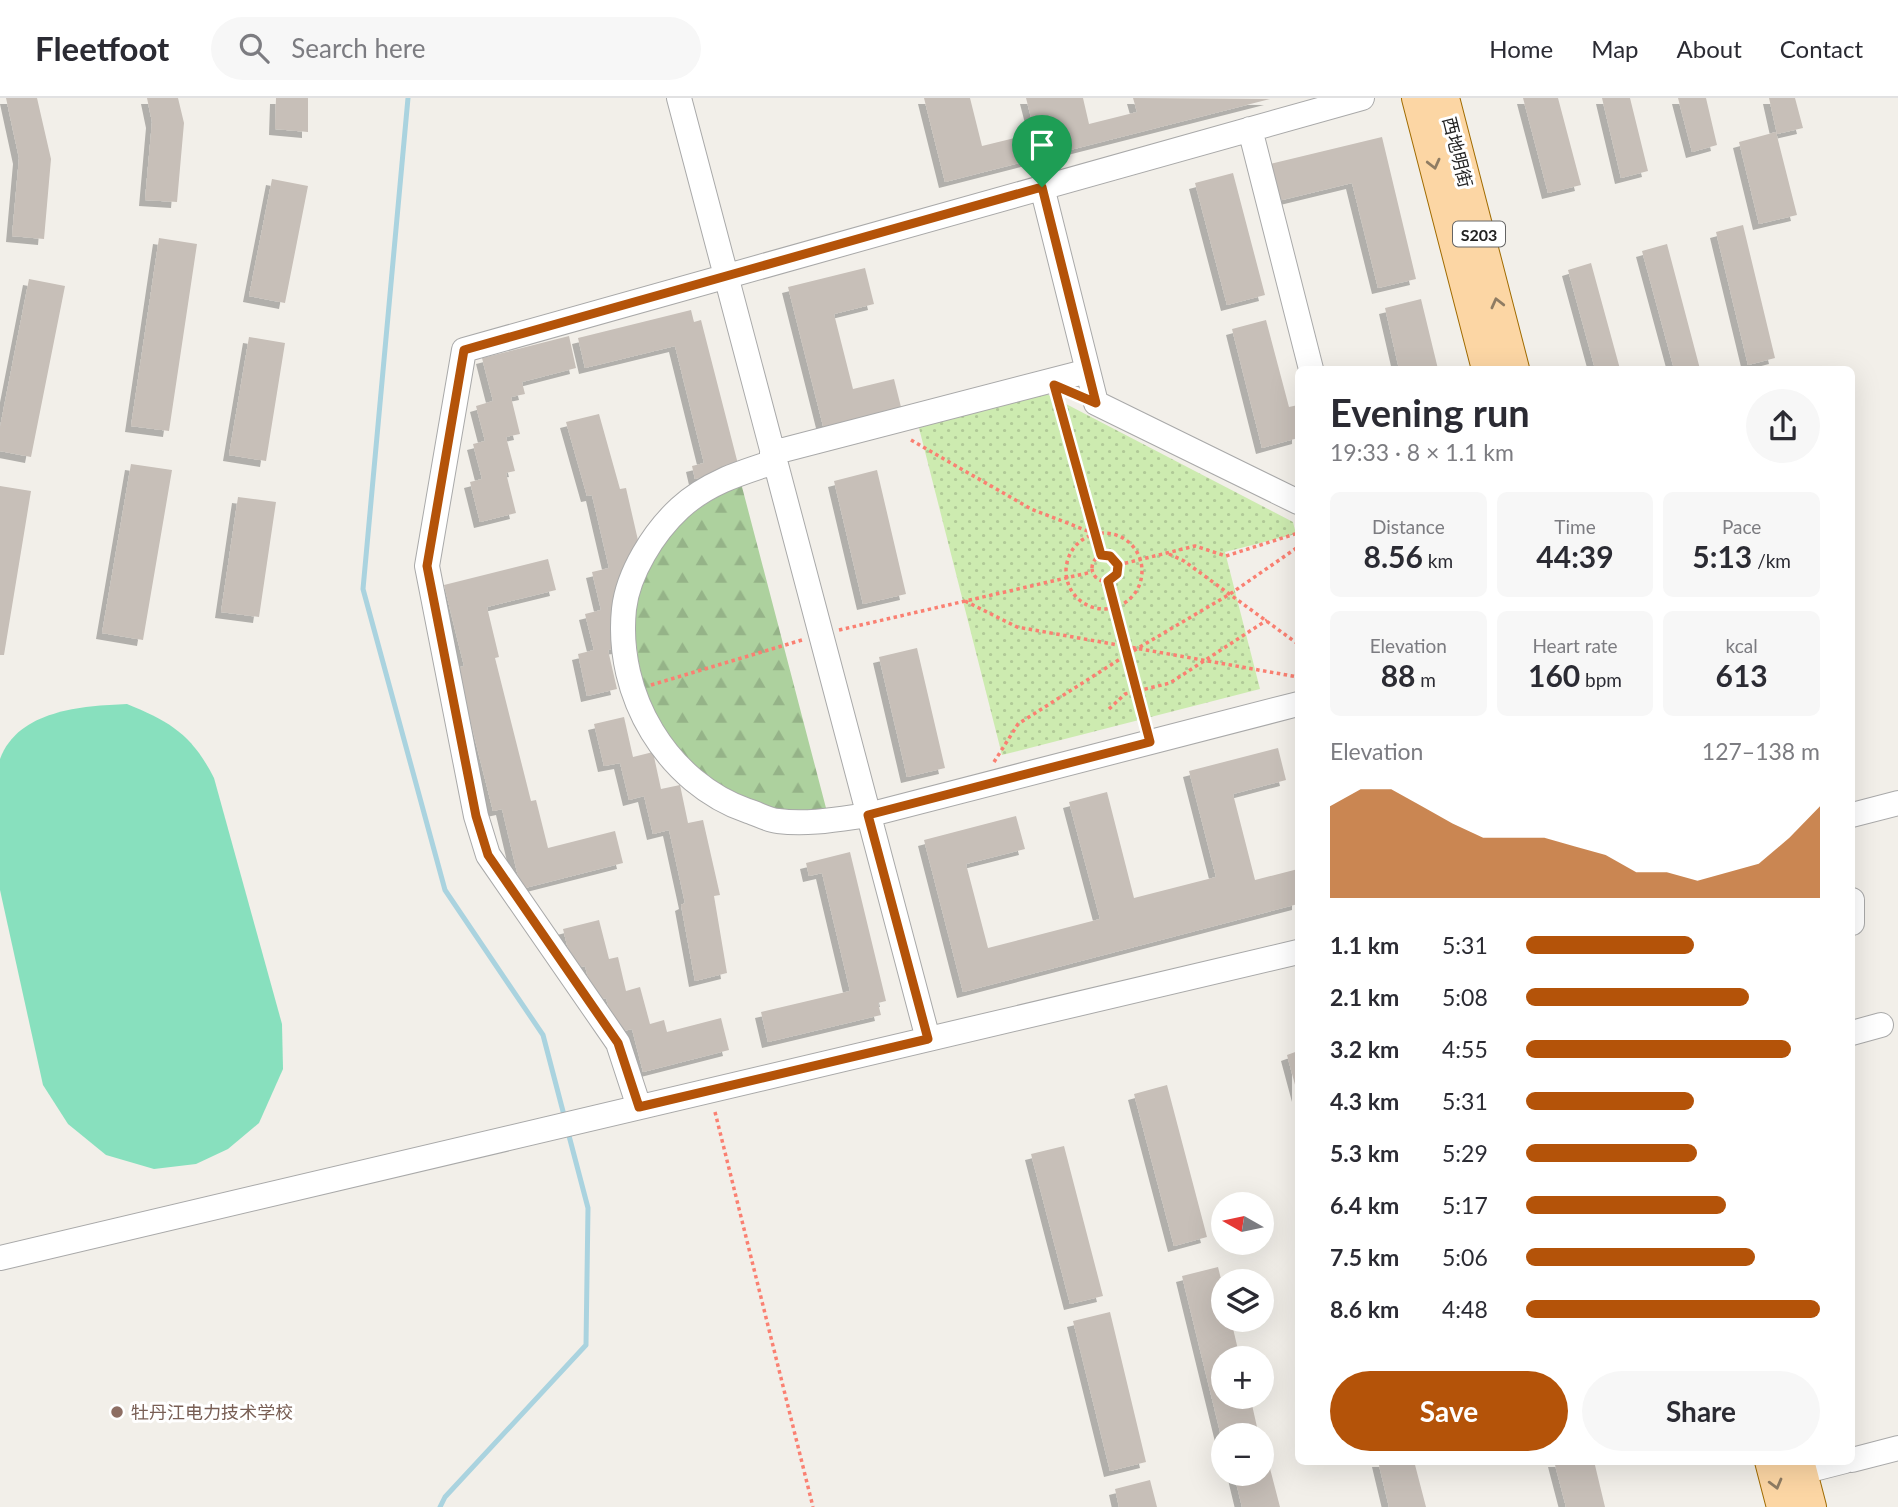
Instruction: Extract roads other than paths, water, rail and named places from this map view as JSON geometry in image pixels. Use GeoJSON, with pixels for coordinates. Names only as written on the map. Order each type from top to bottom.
{"type":"FeatureCollection","features":[{"type":"Feature","properties":{"kind":"main road","name":"西地明街"},"geometry":{"type":"LineString","coordinates":[[1417,98],[1486,366]]}},
{"type":"Feature","properties":{"kind":"main road","name":"西地明街"},"geometry":{"type":"LineString","coordinates":[[1444,98],[1513,366]]}},
{"type":"Feature","properties":{"kind":"main road"},"geometry":{"type":"LineString","coordinates":[[1771,1465],[1782,1507]]}},
{"type":"Feature","properties":{"kind":"main road"},"geometry":{"type":"LineString","coordinates":[[1801,1467],[1811,1507]]}},
{"type":"Feature","properties":{"kind":"street"},"geometry":{"type":"LineString","coordinates":[[679,98],[928,1039]]}},
{"type":"Feature","properties":{"kind":"street"},"geometry":{"type":"LineString","coordinates":[[639,1107],[618,1043],[488,855],[476,816],[427,566],[464,350],[1362,98]]}},
{"type":"Feature","properties":{"kind":"street"},"geometry":{"type":"LineString","coordinates":[[1250,129],[1310,366]]}},
{"type":"Feature","properties":{"kind":"street"},"geometry":{"type":"LineString","coordinates":[[1042,187],[1096,403]]}},
{"type":"Feature","properties":{"kind":"street"},"geometry":{"type":"LineString","coordinates":[[1088,371],[884,424],[773,457],[705,489],[678,509],[635,571],[624,609],[625,646],[632,690],[647,724],[668,754],[697,785],[729,804],[777,821],[824,822],[868,815],[1295,705]]}},
{"type":"Feature","properties":{"kind":"street"},"geometry":{"type":"LineString","coordinates":[[1050,383],[1295,501]]}},
{"type":"Feature","properties":{"kind":"street"},"geometry":{"type":"LineString","coordinates":[[1855,814],[1898,803]]}},
{"type":"Feature","properties":{"kind":"street"},"geometry":{"type":"LineString","coordinates":[[0,1258],[1295,952]]}},
{"type":"Feature","properties":{"kind":"street"},"geometry":{"type":"LineString","coordinates":[[1855,1032],[1881,1025]]}},
{"type":"Feature","properties":{"kind":"street"},"geometry":{"type":"LineString","coordinates":[[1855,1459],[1898,1448]]}},
{"type":"Feature","properties":{"kind":"waterway"},"geometry":{"type":"LineString","coordinates":[[408,98],[363,589],[445,890],[543,1035],[565,1119]]}},
{"type":"Feature","properties":{"kind":"waterway"},"geometry":{"type":"LineString","coordinates":[[440,1507],[445,1497],[586,1345],[588,1208],[568,1132]]}},
{"type":"Feature","properties":{"kind":"place","name":"牡丹江电力技术学校"},"geometry":{"type":"Point","coordinates":[117,1412]}}]}
